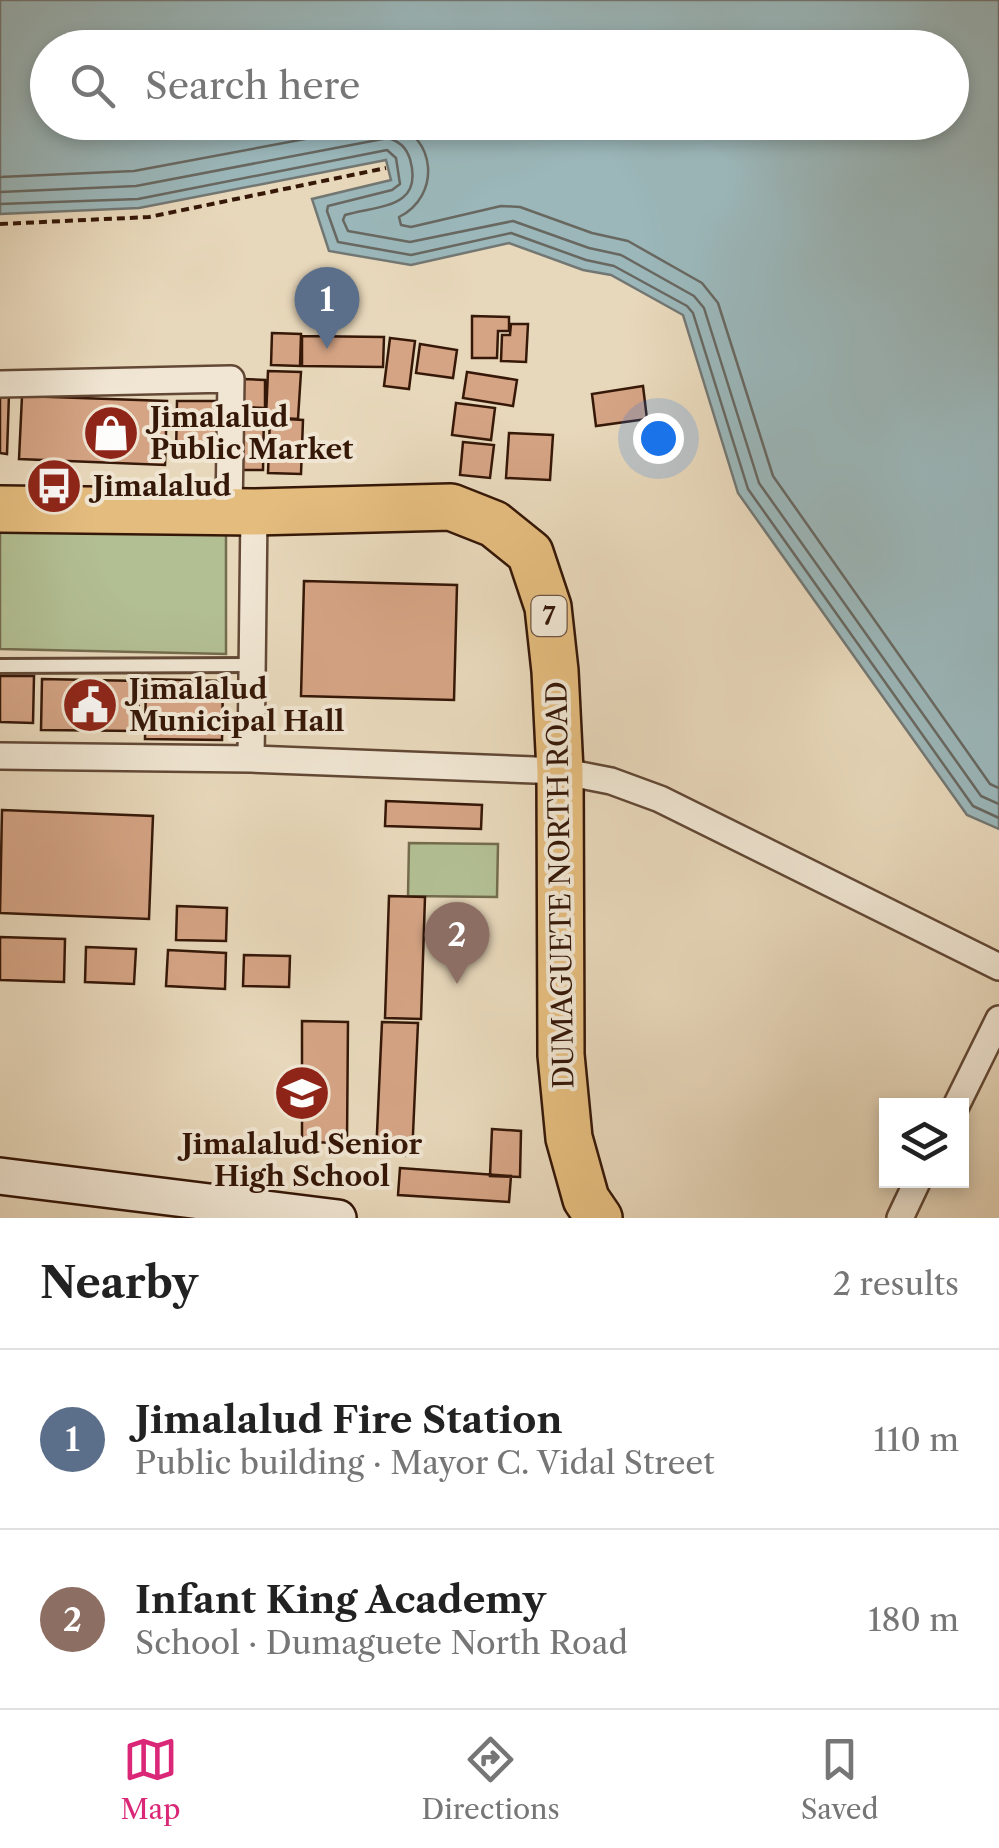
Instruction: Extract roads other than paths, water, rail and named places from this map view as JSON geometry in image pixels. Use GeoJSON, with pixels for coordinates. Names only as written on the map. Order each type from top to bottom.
{"type":"FeatureCollection","features":[{"type":"Feature","properties":{"kind":"highway","name":"DUMAGUETE NORTH ROAD"},"geometry":{"type":"LineString","coordinates":[[0,509],[242,512],[452,507],[494,524],[530,553],[548,607],[556,671],[561,1055],[569,1138],[586,1199],[599,1218]]}},
{"type":"Feature","properties":{"kind":"street"},"geometry":{"type":"LineString","coordinates":[[0,384],[231,378],[252,666],[251,759]]}},
{"type":"Feature","properties":{"kind":"street"},"geometry":{"type":"LineString","coordinates":[[0,756],[251,759],[560,771],[611,781],[660,799],[999,967]]}},
{"type":"Feature","properties":{"kind":"street"},"geometry":{"type":"LineString","coordinates":[[960,1098],[999,1018]]}},
{"type":"Feature","properties":{"kind":"street"},"geometry":{"type":"LineString","coordinates":[[0,1176],[338,1218]]}},
{"type":"Feature","properties":{"kind":"street"},"geometry":{"type":"LineString","coordinates":[[900,1218],[914,1188]]}},
{"type":"Feature","properties":{"kind":"lane"},"geometry":{"type":"LineString","coordinates":[[0,666],[252,666]]}},
{"type":"Feature","properties":{"kind":"water"},"geometry":{"type":"Polygon","coordinates":[[[0,0],[999,0],[999,829],[967,815],[738,493],[683,315],[611,275],[583,270],[509,243],[411,265],[329,251],[312,199],[391,180],[386,160],[139,208],[0,214],[0,0]]]}},
{"type":"Feature","properties":{"kind":"place","name":"Jimalalud Fire Station"},"geometry":{"type":"Point","coordinates":[327,349]}},
{"type":"Feature","properties":{"kind":"place","name":"Jimalalud Public Market"},"geometry":{"type":"Point","coordinates":[111,433]}},
{"type":"Feature","properties":{"kind":"place","name":"Jimalalud"},"geometry":{"type":"Point","coordinates":[54,486]}},
{"type":"Feature","properties":{"kind":"place","name":"Jimalalud Municipal Hall"},"geometry":{"type":"Point","coordinates":[90,705]}},
{"type":"Feature","properties":{"kind":"place","name":"Infant King Academy"},"geometry":{"type":"Point","coordinates":[457,984]}},
{"type":"Feature","properties":{"kind":"place","name":"Jimalalud Senior High School"},"geometry":{"type":"Point","coordinates":[302,1093]}}]}
